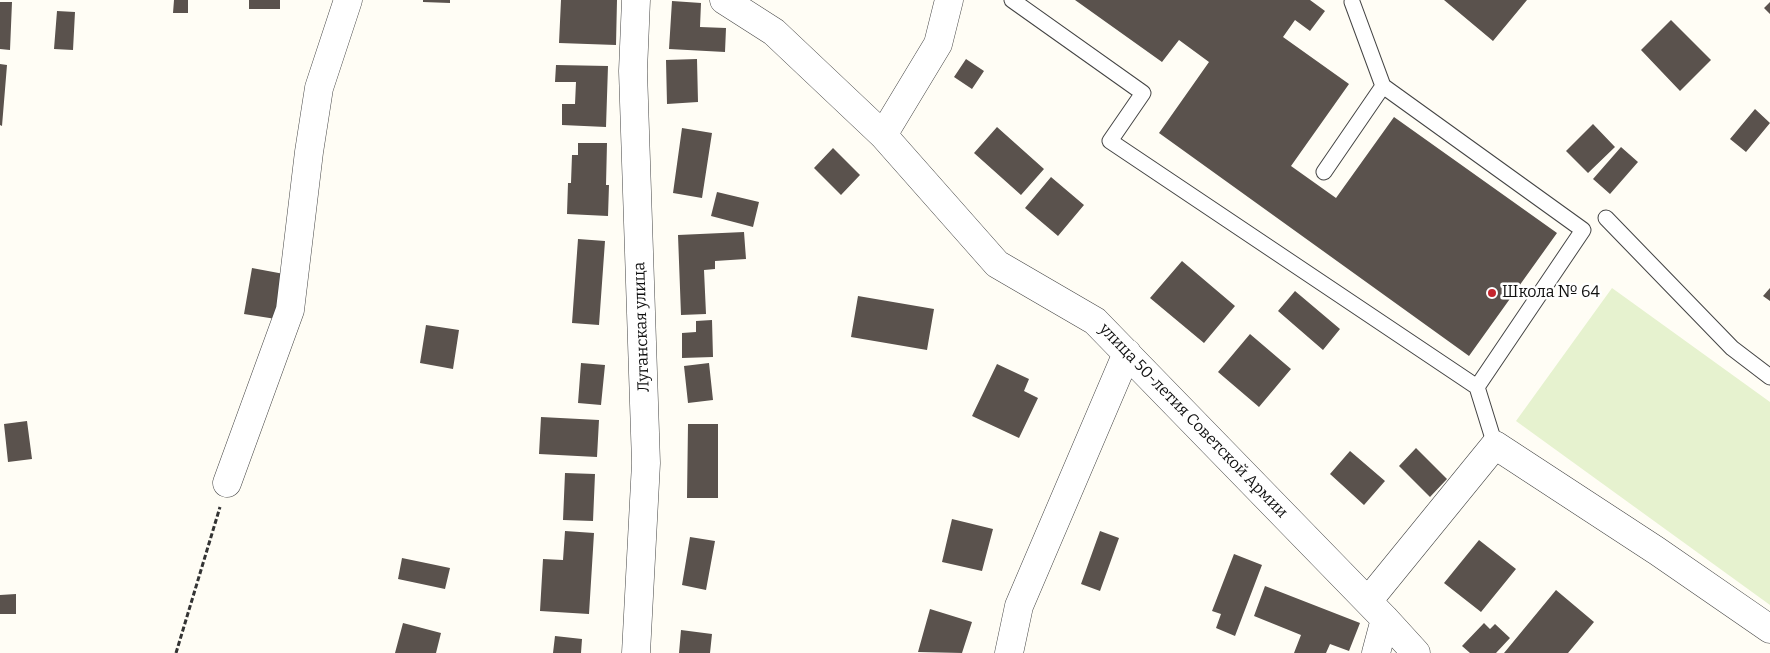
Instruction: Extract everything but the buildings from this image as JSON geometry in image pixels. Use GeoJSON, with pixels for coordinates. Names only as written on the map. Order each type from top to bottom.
{"type":"FeatureCollection","features":[{"type":"Feature","properties":{"kind":"street"},"geometry":{"type":"LineString","coordinates":[[227,483],[290,310],[309,152],[319,88],[348,0]]}},
{"type":"Feature","properties":{"kind":"street","name":"Луганская улица"},"geometry":{"type":"LineString","coordinates":[[636,0],[633,71],[646,463],[636,653]]}},
{"type":"Feature","properties":{"kind":"street","name":"улица 50-летия Советской Армии"},"geometry":{"type":"LineString","coordinates":[[724,0],[774,32],[883,135],[997,264],[1095,321],[1416,653]]}},
{"type":"Feature","properties":{"kind":"street"},"geometry":{"type":"LineString","coordinates":[[883,135],[938,44],[948,0]]}},
{"type":"Feature","properties":{"kind":"street"},"geometry":{"type":"LineString","coordinates":[[1009,653],[1019,606],[1127,353]]}},
{"type":"Feature","properties":{"kind":"street"},"geometry":{"type":"LineString","coordinates":[[1376,653],[1376,610],[1495,445],[1657,551],[1770,629]]}},
{"type":"Feature","properties":{"kind":"lane"},"geometry":{"type":"LineString","coordinates":[[1012,0],[1143,93],[1110,141],[1477,387],[1495,445]]}},
{"type":"Feature","properties":{"kind":"lane"},"geometry":{"type":"LineString","coordinates":[[1352,2],[1383,86],[1583,230],[1477,387]]}},
{"type":"Feature","properties":{"kind":"lane"},"geometry":{"type":"LineString","coordinates":[[1324,172],[1383,86]]}},
{"type":"Feature","properties":{"kind":"lane"},"geometry":{"type":"LineString","coordinates":[[1606,218],[1732,348],[1770,377]]}},
{"type":"Feature","properties":{"kind":"path"},"geometry":{"type":"LineString","coordinates":[[176,653],[227,483]]}},
{"type":"Feature","properties":{"kind":"green space"},"geometry":{"type":"Polygon","coordinates":[[[1612,288],[1770,402],[1770,605],[1516,421],[1612,288]]]}},
{"type":"Feature","properties":{"kind":"place","name":"Школа № 64"},"geometry":{"type":"Point","coordinates":[1492,293]}}]}
